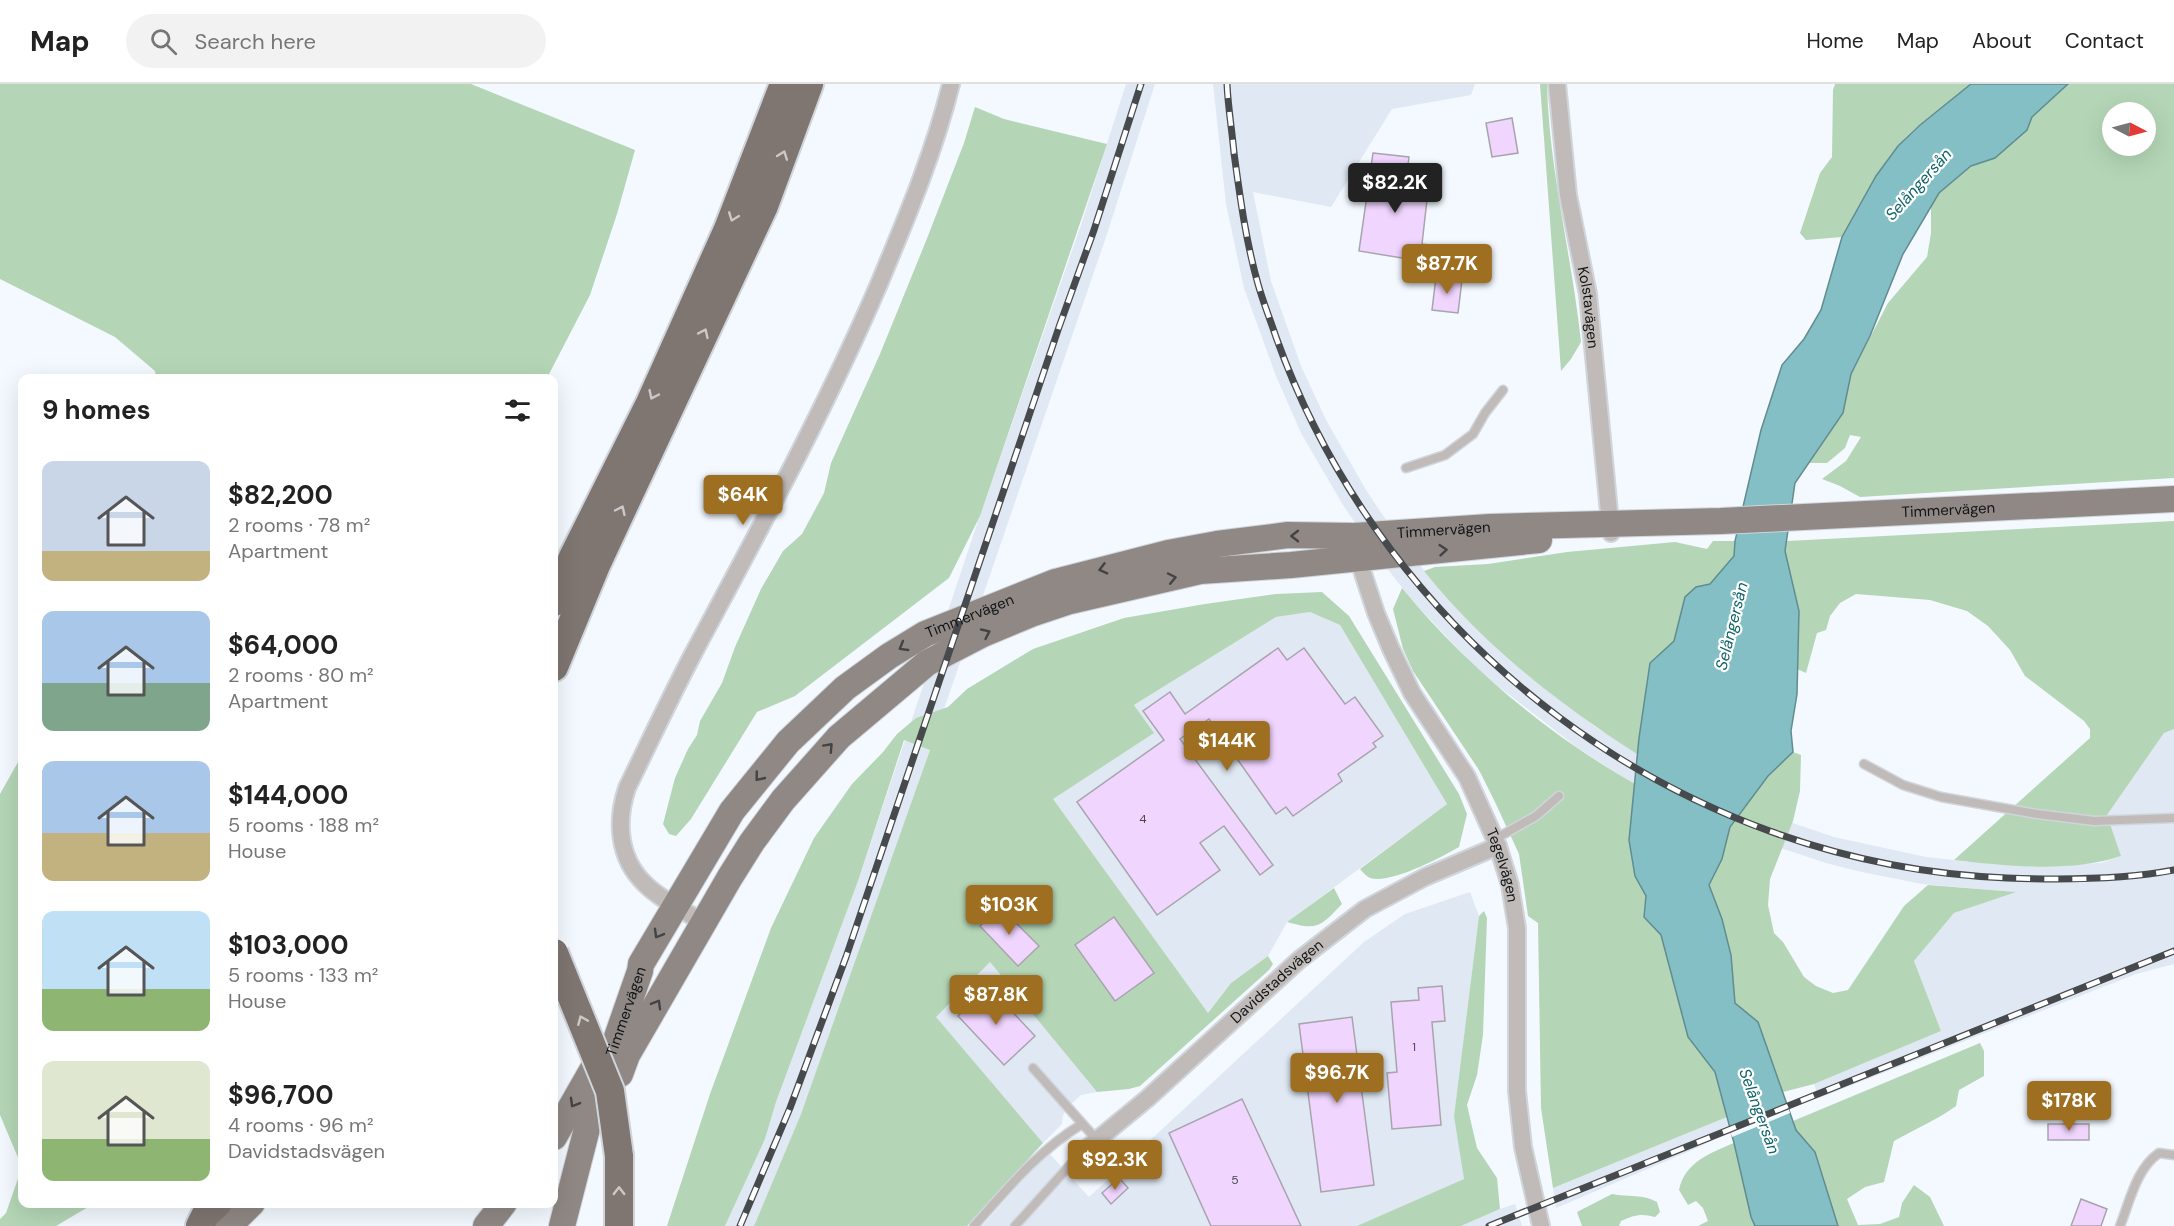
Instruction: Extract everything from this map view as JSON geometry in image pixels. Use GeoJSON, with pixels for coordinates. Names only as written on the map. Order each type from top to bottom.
{"type":"FeatureCollection","features":[{"type":"Feature","properties":{"kind":"highway"},"geometry":{"type":"LineString","coordinates":[[558,593],[573,557],[650,403],[728,228],[784,84]]}},
{"type":"Feature","properties":{"kind":"highway"},"geometry":{"type":"LineString","coordinates":[[558,657],[597,563],[764,206],[809,84]]}},
{"type":"Feature","properties":{"kind":"highway"},"geometry":{"type":"LineString","coordinates":[[558,962],[610,1091],[619,1156],[619,1226]]}},
{"type":"Feature","properties":{"kind":"highway"},"geometry":{"type":"LineString","coordinates":[[200,1226],[206,1214],[213,1208]]}},
{"type":"Feature","properties":{"kind":"main road","name":"Timmervägen"},"geometry":{"type":"LineString","coordinates":[[576,1226],[597,1140],[627,1055],[752,842],[805,774],[838,737],[927,663],[982,634],[1070,601],[1200,571],[1490,527],[1610,528],[2174,499]]}},
{"type":"Feature","properties":{"kind":"main road","name":"Timmervägen"},"geometry":{"type":"LineString","coordinates":[[562,1226],[592,1109],[641,964],[732,811],[788,742],[845,688],[889,656],[926,634],[1054,582],[1168,553],[1217,544],[1288,536],[1355,547]]}},
{"type":"Feature","properties":{"kind":"main road"},"geometry":{"type":"LineString","coordinates":[[558,639],[583,578],[597,563]]}},
{"type":"Feature","properties":{"kind":"main road"},"geometry":{"type":"LineString","coordinates":[[558,1130],[590,1077],[634,974],[641,964]]}},
{"type":"Feature","properties":{"kind":"main road"},"geometry":{"type":"LineString","coordinates":[[229,1226],[247,1208]]}},
{"type":"Feature","properties":{"kind":"main road"},"geometry":{"type":"LineString","coordinates":[[486,1226],[500,1208]]}},
{"type":"Feature","properties":{"kind":"street"},"geometry":{"type":"LineString","coordinates":[[704,923],[643,884],[626,857],[621,841],[621,808],[627,788],[692,656],[797,459],[857,334],[901,232],[941,124],[951,84]]}},
{"type":"Feature","properties":{"kind":"street","name":"Kolstavägen"},"geometry":{"type":"LineString","coordinates":[[1557,84],[1568,195],[1588,294],[1610,528]]}},
{"type":"Feature","properties":{"kind":"street","name":"Tegelvägen"},"geometry":{"type":"LineString","coordinates":[[1355,547],[1376,613],[1412,693],[1467,777],[1497,843],[1510,885],[1517,928],[1516,1069],[1523,1147],[1541,1226]]}},
{"type":"Feature","properties":{"kind":"street","name":"Davidstadsvägen"},"geometry":{"type":"LineString","coordinates":[[1080,1154],[1148,1098],[1299,960],[1365,909],[1497,843]]}},
{"type":"Feature","properties":{"kind":"lane"},"geometry":{"type":"LineString","coordinates":[[1406,468],[1445,455],[1473,434],[1485,413],[1503,390]]}},
{"type":"Feature","properties":{"kind":"lane"},"geometry":{"type":"LineString","coordinates":[[1864,764],[1903,785],[1941,796],[2037,814],[2094,820],[2174,818]]}},
{"type":"Feature","properties":{"kind":"lane"},"geometry":{"type":"LineString","coordinates":[[1497,843],[1536,816],[1559,796]]}},
{"type":"Feature","properties":{"kind":"lane"},"geometry":{"type":"LineString","coordinates":[[1033,1068],[1096,1139]]}},
{"type":"Feature","properties":{"kind":"lane"},"geometry":{"type":"LineString","coordinates":[[974,1226],[1035,1159],[1063,1135],[1082,1124]]}},
{"type":"Feature","properties":{"kind":"lane"},"geometry":{"type":"LineString","coordinates":[[2120,1226],[2142,1170],[2150,1159],[2159,1153],[2174,1155]]}},
{"type":"Feature","properties":{"kind":"lane"},"geometry":{"type":"LineString","coordinates":[[1015,1226],[1080,1154]]}},
{"type":"Feature","properties":{"kind":"shaded area"},"geometry":{"type":"Polygon","coordinates":[[[1126,84],[1155,84],[1107,234],[883,887],[801,1114],[754,1226],[725,1226],[765,1139],[776,1102],[858,881],[976,527],[1081,225],[1126,84]]]}},
{"type":"Feature","properties":{"kind":"shaded area"},"geometry":{"type":"Polygon","coordinates":[[[1213,84],[1475,84],[1471,95],[1392,109],[1331,207],[1253,192],[1271,281],[1301,366],[1326,420],[1366,490],[1398,538],[1432,580],[1594,726],[1661,767],[1757,811],[1834,837],[1926,857],[1981,863],[2051,865],[2101,863],[2121,856],[2107,815],[2164,733],[2174,729],[2174,964],[2136,974],[1819,1098],[1814,1084],[1941,1031],[1914,961],[1954,913],[2014,892],[1922,884],[1857,871],[1748,837],[1648,792],[1621,776],[1578,748],[1472,664],[1411,599],[1376,554],[1343,505],[1301,433],[1276,376],[1244,288],[1226,204],[1213,84]]]}},
{"type":"Feature","properties":{"kind":"shaded area"},"geometry":{"type":"Polygon","coordinates":[[[1310,612],[1340,625],[1447,804],[1287,922],[1268,956],[1231,983],[1208,1013],[1052,799],[1153,733],[1134,705],[1276,617],[1310,612]]]}},
{"type":"Feature","properties":{"kind":"shaded area"},"geometry":{"type":"Polygon","coordinates":[[[1470,892],[1479,916],[1454,1116],[1464,1179],[1359,1226],[982,1226],[1048,1152],[1089,1197],[1364,942],[1405,914],[1470,892]]]}},
{"type":"Feature","properties":{"kind":"shaded area"},"geometry":{"type":"Polygon","coordinates":[[[990,962],[1097,1092],[1081,1095],[1069,1106],[1063,1115],[1062,1124],[1043,1143],[935,1017],[990,962]]]}},
{"type":"Feature","properties":{"kind":"shaded area"},"geometry":{"type":"Polygon","coordinates":[[[1727,1117],[1731,1132],[1556,1208],[1553,1188],[1727,1117]]]}},
{"type":"Feature","properties":{"kind":"shaded area"},"geometry":{"type":"Polygon","coordinates":[[[1515,1204],[1522,1226],[1461,1226],[1500,1209],[1515,1204]]]}},
{"type":"Feature","properties":{"kind":"green space"},"geometry":{"type":"Polygon","coordinates":[[[0,84],[471,84],[635,150],[590,295],[549,374],[155,374],[155,371],[115,337],[0,279],[0,84]]]}},
{"type":"Feature","properties":{"kind":"green space"},"geometry":{"type":"Polygon","coordinates":[[[1540,84],[1547,84],[1556,181],[1581,342],[1561,371],[1540,84]]]}},
{"type":"Feature","properties":{"kind":"green space"},"geometry":{"type":"Polygon","coordinates":[[[1835,84],[1971,84],[1923,122],[1897,147],[1874,179],[1842,237],[1806,240],[1800,233],[1820,173],[1832,157],[1835,84]]]}},
{"type":"Feature","properties":{"kind":"green space"},"geometry":{"type":"Polygon","coordinates":[[[2068,84],[2174,84],[2174,478],[1860,497],[1822,479],[1846,461],[1861,437],[1850,435],[1845,448],[1827,463],[1809,463],[1843,413],[1851,374],[1888,303],[1927,257],[1931,233],[1931,207],[1939,193],[1972,166],[1995,158],[2027,130],[2032,117],[2068,84]]]}},
{"type":"Feature","properties":{"kind":"green space"},"geometry":{"type":"Polygon","coordinates":[[[975,107],[1004,119],[1107,144],[980,516],[949,578],[795,696],[757,712],[691,819],[676,836],[669,834],[663,824],[675,778],[697,735],[700,721],[722,683],[761,589],[783,551],[802,534],[824,493],[831,463],[880,354],[926,241],[964,143],[975,107]]]}},
{"type":"Feature","properties":{"kind":"green space"},"geometry":{"type":"Polygon","coordinates":[[[2174,521],[2174,729],[2164,733],[2107,815],[2121,856],[2082,865],[2039,867],[1954,860],[2090,738],[2090,729],[2084,721],[2025,676],[2010,650],[1988,626],[1967,611],[1930,600],[1856,594],[1840,603],[1830,616],[1826,630],[1817,633],[1806,673],[1797,669],[1799,611],[1785,551],[1787,541],[2174,521]]]}},
{"type":"Feature","properties":{"kind":"green space"},"geometry":{"type":"Polygon","coordinates":[[[1713,541],[1735,541],[1734,556],[1710,584],[1696,587],[1685,597],[1674,641],[1650,663],[1637,754],[1579,715],[1523,672],[1471,624],[1424,571],[1435,567],[1488,564],[1567,552],[1675,542],[1707,549],[1713,541]]]}},
{"type":"Feature","properties":{"kind":"green space"},"geometry":{"type":"Polygon","coordinates":[[[1402,588],[1453,644],[1539,721],[1635,784],[1635,876],[1646,896],[1644,917],[1661,935],[1688,1037],[1715,1072],[1727,1117],[1553,1188],[1541,1108],[1538,923],[1528,916],[1519,854],[1495,802],[1479,770],[1413,671],[1403,649],[1393,609],[1402,588]]]}},
{"type":"Feature","properties":{"kind":"green space"},"geometry":{"type":"Polygon","coordinates":[[[1322,592],[1349,616],[1459,794],[1467,814],[1459,847],[1415,869],[1390,877],[1370,878],[1360,869],[1447,804],[1340,625],[1310,612],[1276,617],[1134,705],[1154,733],[1053,799],[1208,1013],[1231,983],[1268,956],[1273,964],[1269,970],[1140,1086],[1097,1092],[990,962],[936,1017],[1043,1143],[967,1226],[754,1226],[801,1114],[930,750],[904,740],[858,881],[776,1102],[765,1139],[725,1226],[667,1226],[710,1094],[771,928],[814,838],[852,784],[897,734],[916,718],[948,707],[967,689],[1033,649],[1124,618],[1276,594],[1322,592]]]}},
{"type":"Feature","properties":{"kind":"green space"},"geometry":{"type":"Polygon","coordinates":[[[1793,752],[1801,755],[1800,791],[1793,821],[1770,879],[1768,905],[1774,933],[1783,942],[1804,977],[1816,986],[1833,993],[1848,990],[1904,906],[1928,885],[2016,892],[1954,913],[1914,961],[1941,1031],[1814,1084],[1783,1092],[1758,1022],[1735,1003],[1731,955],[1722,919],[1709,885],[1722,859],[1730,827],[1768,776],[1793,752]]]}},
{"type":"Feature","properties":{"kind":"green space"},"geometry":{"type":"Polygon","coordinates":[[[18,762],[18,1158],[0,1115],[0,794],[18,762]]]}},
{"type":"Feature","properties":{"kind":"green space"},"geometry":{"type":"Polygon","coordinates":[[[1334,888],[1342,904],[1324,922],[1306,926],[1287,922],[1334,888]]]}},
{"type":"Feature","properties":{"kind":"green space"},"geometry":{"type":"Polygon","coordinates":[[[1484,911],[1487,918],[1483,1035],[1477,1075],[1467,1105],[1477,1148],[1497,1178],[1500,1209],[1461,1226],[1357,1226],[1464,1179],[1454,1116],[1479,916],[1484,911]]]}},
{"type":"Feature","properties":{"kind":"green space"},"geometry":{"type":"Polygon","coordinates":[[[1980,1043],[1984,1051],[1984,1076],[1959,1090],[1956,1106],[1894,1141],[1884,1182],[1865,1187],[1847,1199],[1858,1225],[1880,1224],[1899,1217],[1902,1203],[1914,1185],[1930,1197],[1944,1226],[1838,1226],[1815,1152],[1796,1130],[1793,1121],[1980,1043]]]}},
{"type":"Feature","properties":{"kind":"green space"},"geometry":{"type":"Polygon","coordinates":[[[1734,1143],[1755,1226],[1698,1226],[1708,1221],[1703,1208],[1696,1201],[1688,1205],[1679,1190],[1682,1180],[1693,1165],[1700,1160],[1734,1143]]]}},
{"type":"Feature","properties":{"kind":"green space"},"geometry":{"type":"Polygon","coordinates":[[[18,1178],[18,1208],[87,1208],[56,1226],[0,1226],[0,1219],[6,1213],[18,1178]]]}},
{"type":"Feature","properties":{"kind":"green space"},"geometry":{"type":"Polygon","coordinates":[[[1612,1194],[1652,1199],[1657,1202],[1660,1212],[1655,1217],[1638,1215],[1630,1217],[1621,1221],[1619,1226],[1582,1226],[1577,1212],[1612,1194]]]}},
{"type":"Feature","properties":{"kind":"water","name":"Selångersån"},"geometry":{"type":"Polygon","coordinates":[[[1971,84],[2068,84],[2032,117],[2027,130],[1995,158],[1971,166],[1939,193],[1903,254],[1870,336],[1851,374],[1843,413],[1795,483],[1785,551],[1799,611],[1797,694],[1791,731],[1793,752],[1768,776],[1730,827],[1722,859],[1709,885],[1722,919],[1731,955],[1735,1003],[1758,1022],[1796,1130],[1815,1152],[1838,1226],[1755,1226],[1715,1072],[1688,1037],[1661,935],[1644,917],[1646,896],[1635,876],[1629,840],[1639,738],[1650,663],[1674,641],[1685,597],[1696,587],[1710,584],[1734,556],[1735,541],[1761,430],[1782,365],[1804,339],[1821,310],[1842,237],[1876,176],[1898,146],[1971,84]]]}},
{"type":"Feature","properties":{"kind":"pier"},"geometry":{"type":"Polygon","coordinates":[[[1787,1104],[1790,1113],[1732,1137],[1729,1128],[1787,1104]]]}},
{"type":"Feature","properties":{"kind":"building"},"geometry":{"type":"Polygon","coordinates":[[[1512,118],[1518,153],[1492,157],[1486,123],[1512,118]]]}},
{"type":"Feature","properties":{"kind":"building"},"geometry":{"type":"Polygon","coordinates":[[[1373,153],[1409,157],[1405,189],[1428,191],[1422,244],[1442,247],[1439,264],[1359,251],[1373,153]]]}},
{"type":"Feature","properties":{"kind":"building"},"geometry":{"type":"Polygon","coordinates":[[[1436,277],[1462,280],[1458,313],[1432,310],[1436,277]]]}},
{"type":"Feature","properties":{"kind":"building"},"geometry":{"type":"Polygon","coordinates":[[[1278,648],[1287,660],[1304,648],[1345,704],[1355,697],[1383,736],[1373,743],[1376,747],[1338,774],[1342,781],[1293,816],[1286,807],[1276,814],[1209,719],[1180,739],[1273,865],[1260,875],[1224,826],[1200,843],[1220,870],[1157,915],[1077,802],[1164,740],[1143,711],[1170,692],[1185,714],[1278,648]]]}},
{"type":"Feature","properties":{"kind":"building"},"geometry":{"type":"Polygon","coordinates":[[[1000,907],[1039,946],[1018,966],[980,926],[1000,907]]]}},
{"type":"Feature","properties":{"kind":"building"},"geometry":{"type":"Polygon","coordinates":[[[1114,917],[1154,973],[1115,1001],[1075,945],[1114,917]]]}},
{"type":"Feature","properties":{"kind":"building"},"geometry":{"type":"Polygon","coordinates":[[[1442,986],[1445,1021],[1432,1022],[1441,1125],[1392,1129],[1387,1073],[1397,1072],[1391,1002],[1419,1000],[1418,988],[1442,986]]]}},
{"type":"Feature","properties":{"kind":"building"},"geometry":{"type":"Polygon","coordinates":[[[989,987],[1035,1036],[1004,1065],[958,1016],[989,987]]]}},
{"type":"Feature","properties":{"kind":"building"},"geometry":{"type":"Polygon","coordinates":[[[1352,1017],[1374,1185],[1321,1192],[1299,1024],[1352,1017]]]}},
{"type":"Feature","properties":{"kind":"building"},"geometry":{"type":"Polygon","coordinates":[[[1242,1099],[1301,1226],[1211,1226],[1169,1133],[1242,1099]]]}},
{"type":"Feature","properties":{"kind":"building"},"geometry":{"type":"Polygon","coordinates":[[[2048,1124],[2089,1124],[2089,1140],[2048,1140],[2048,1124]]]}},
{"type":"Feature","properties":{"kind":"building"},"geometry":{"type":"Polygon","coordinates":[[[1119,1178],[1128,1188],[1111,1204],[1102,1193],[1119,1178]]]}},
{"type":"Feature","properties":{"kind":"building"},"geometry":{"type":"Polygon","coordinates":[[[2081,1199],[2107,1209],[2101,1226],[2071,1226],[2081,1199]]]}},
{"type":"Feature","properties":{"kind":"railway"},"geometry":{"type":"LineString","coordinates":[[740,1226],[790,1108],[846,957],[1059,327],[1094,230],[1141,84]]}},
{"type":"Feature","properties":{"kind":"railway"},"geometry":{"type":"LineString","coordinates":[[1227,84],[1241,203],[1258,284],[1276,337],[1326,448],[1390,549],[1469,640],[1560,718],[1661,782],[1770,831],[1886,864],[2027,879],[2112,877],[2174,870]]}},
{"type":"Feature","properties":{"kind":"railway"},"geometry":{"type":"LineString","coordinates":[[1489,1226],[2174,951]]}}]}
